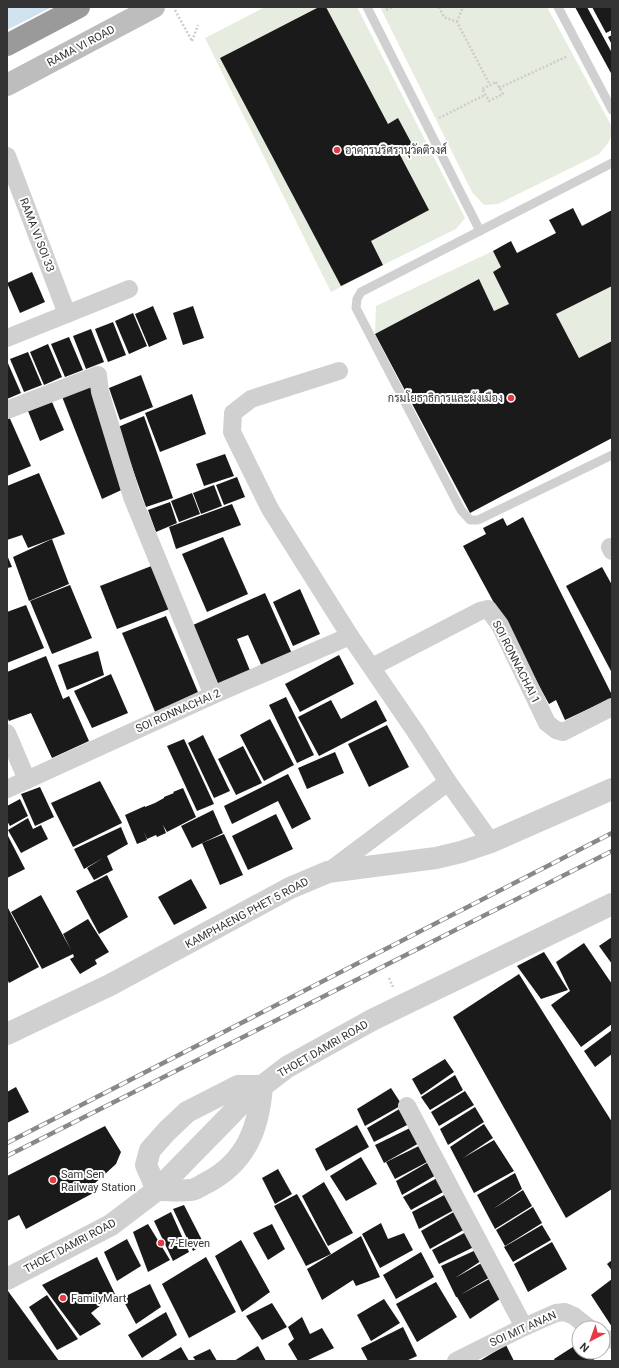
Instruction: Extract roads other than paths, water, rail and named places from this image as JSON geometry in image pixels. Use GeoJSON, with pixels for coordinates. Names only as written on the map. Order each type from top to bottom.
{"type":"FeatureCollection","features":[{"type":"Feature","properties":{"kind":"highway"},"geometry":{"type":"LineString","coordinates":[[7,45],[79,7]]}},
{"type":"Feature","properties":{"kind":"main road","name":"RAMA VI ROAD"},"geometry":{"type":"LineString","coordinates":[[7,85],[154,7]]}},
{"type":"Feature","properties":{"kind":"street","name":"RAMA VI SOI 33"},"geometry":{"type":"LineString","coordinates":[[7,156],[67,314]]}},
{"type":"Feature","properties":{"kind":"street"},"geometry":{"type":"LineString","coordinates":[[7,338],[129,289]]}},
{"type":"Feature","properties":{"kind":"street"},"geometry":{"type":"LineString","coordinates":[[339,371],[251,399],[233,413],[232,432],[270,509],[350,636],[448,782],[491,842]]}},
{"type":"Feature","properties":{"kind":"street"},"geometry":{"type":"LineString","coordinates":[[7,410],[98,375],[100,392],[132,497],[213,695]]}},
{"type":"Feature","properties":{"kind":"street","name":"SOI RONNACHAI 1"},"geometry":{"type":"LineString","coordinates":[[372,667],[480,611],[488,609],[500,625],[547,723],[556,730],[563,732],[612,707]]}},
{"type":"Feature","properties":{"kind":"street","name":"SOI RONNACHAI 2"},"geometry":{"type":"LineString","coordinates":[[7,789],[213,695],[350,636]]}},
{"type":"Feature","properties":{"kind":"street"},"geometry":{"type":"LineString","coordinates":[[7,733],[27,780]]}},
{"type":"Feature","properties":{"kind":"street"},"geometry":{"type":"LineString","coordinates":[[328,872],[448,782]]}},
{"type":"Feature","properties":{"kind":"street","name":"KAMPHAENG PHET 5 ROAD"},"geometry":{"type":"LineString","coordinates":[[7,1034],[110,985],[290,888],[328,872],[436,858],[461,852],[491,842],[612,789]]}},
{"type":"Feature","properties":{"kind":"street","name":"THOET DAMRI ROAD"},"geometry":{"type":"LineString","coordinates":[[7,1279],[111,1225],[158,1190],[248,1097],[287,1067],[372,1020],[612,904]]}},
{"type":"Feature","properties":{"kind":"street"},"geometry":{"type":"LineString","coordinates":[[238,1086],[262,1086],[260,1108],[251,1138],[240,1157],[217,1177],[192,1190],[158,1190],[146,1165],[150,1150],[167,1131],[187,1112],[238,1086]]}},
{"type":"Feature","properties":{"kind":"street"},"geometry":{"type":"LineString","coordinates":[[406,1106],[524,1327]]}},
{"type":"Feature","properties":{"kind":"street","name":"SOI MIT ANAN"},"geometry":{"type":"LineString","coordinates":[[456,1361],[524,1327],[556,1313],[565,1312],[579,1320]]}},
{"type":"Feature","properties":{"kind":"lane"},"geometry":{"type":"LineString","coordinates":[[368,7],[480,231]]}},
{"type":"Feature","properties":{"kind":"lane"},"geometry":{"type":"LineString","coordinates":[[558,7],[612,110]]}},
{"type":"Feature","properties":{"kind":"lane"},"geometry":{"type":"LineString","coordinates":[[612,163],[362,292],[357,298],[356,308],[461,510],[470,520],[478,520],[612,455]]}},
{"type":"Feature","properties":{"kind":"water"},"geometry":{"type":"Polygon","coordinates":[[[7,7],[52,7],[7,30],[7,7]]]}},
{"type":"Feature","properties":{"kind":"railway"},"geometry":{"type":"LineString","coordinates":[[7,1143],[612,833]]}},
{"type":"Feature","properties":{"kind":"railway"},"geometry":{"type":"LineString","coordinates":[[7,1156],[612,851]]}},
{"type":"Feature","properties":{"kind":"place","name":"อาคารนริศรานุวัดติวงศ์"},"geometry":{"type":"Point","coordinates":[337,150]}},
{"type":"Feature","properties":{"kind":"place","name":"กรมโยธาธิการและผังเมือง"},"geometry":{"type":"Point","coordinates":[511,398]}},
{"type":"Feature","properties":{"kind":"place","name":"Sam Sen Railway Station"},"geometry":{"type":"Point","coordinates":[53,1180]}},
{"type":"Feature","properties":{"kind":"place","name":"7-Eleven"},"geometry":{"type":"Point","coordinates":[161,1243]}},
{"type":"Feature","properties":{"kind":"place","name":"FamilyMart"},"geometry":{"type":"Point","coordinates":[63,1298]}}]}
